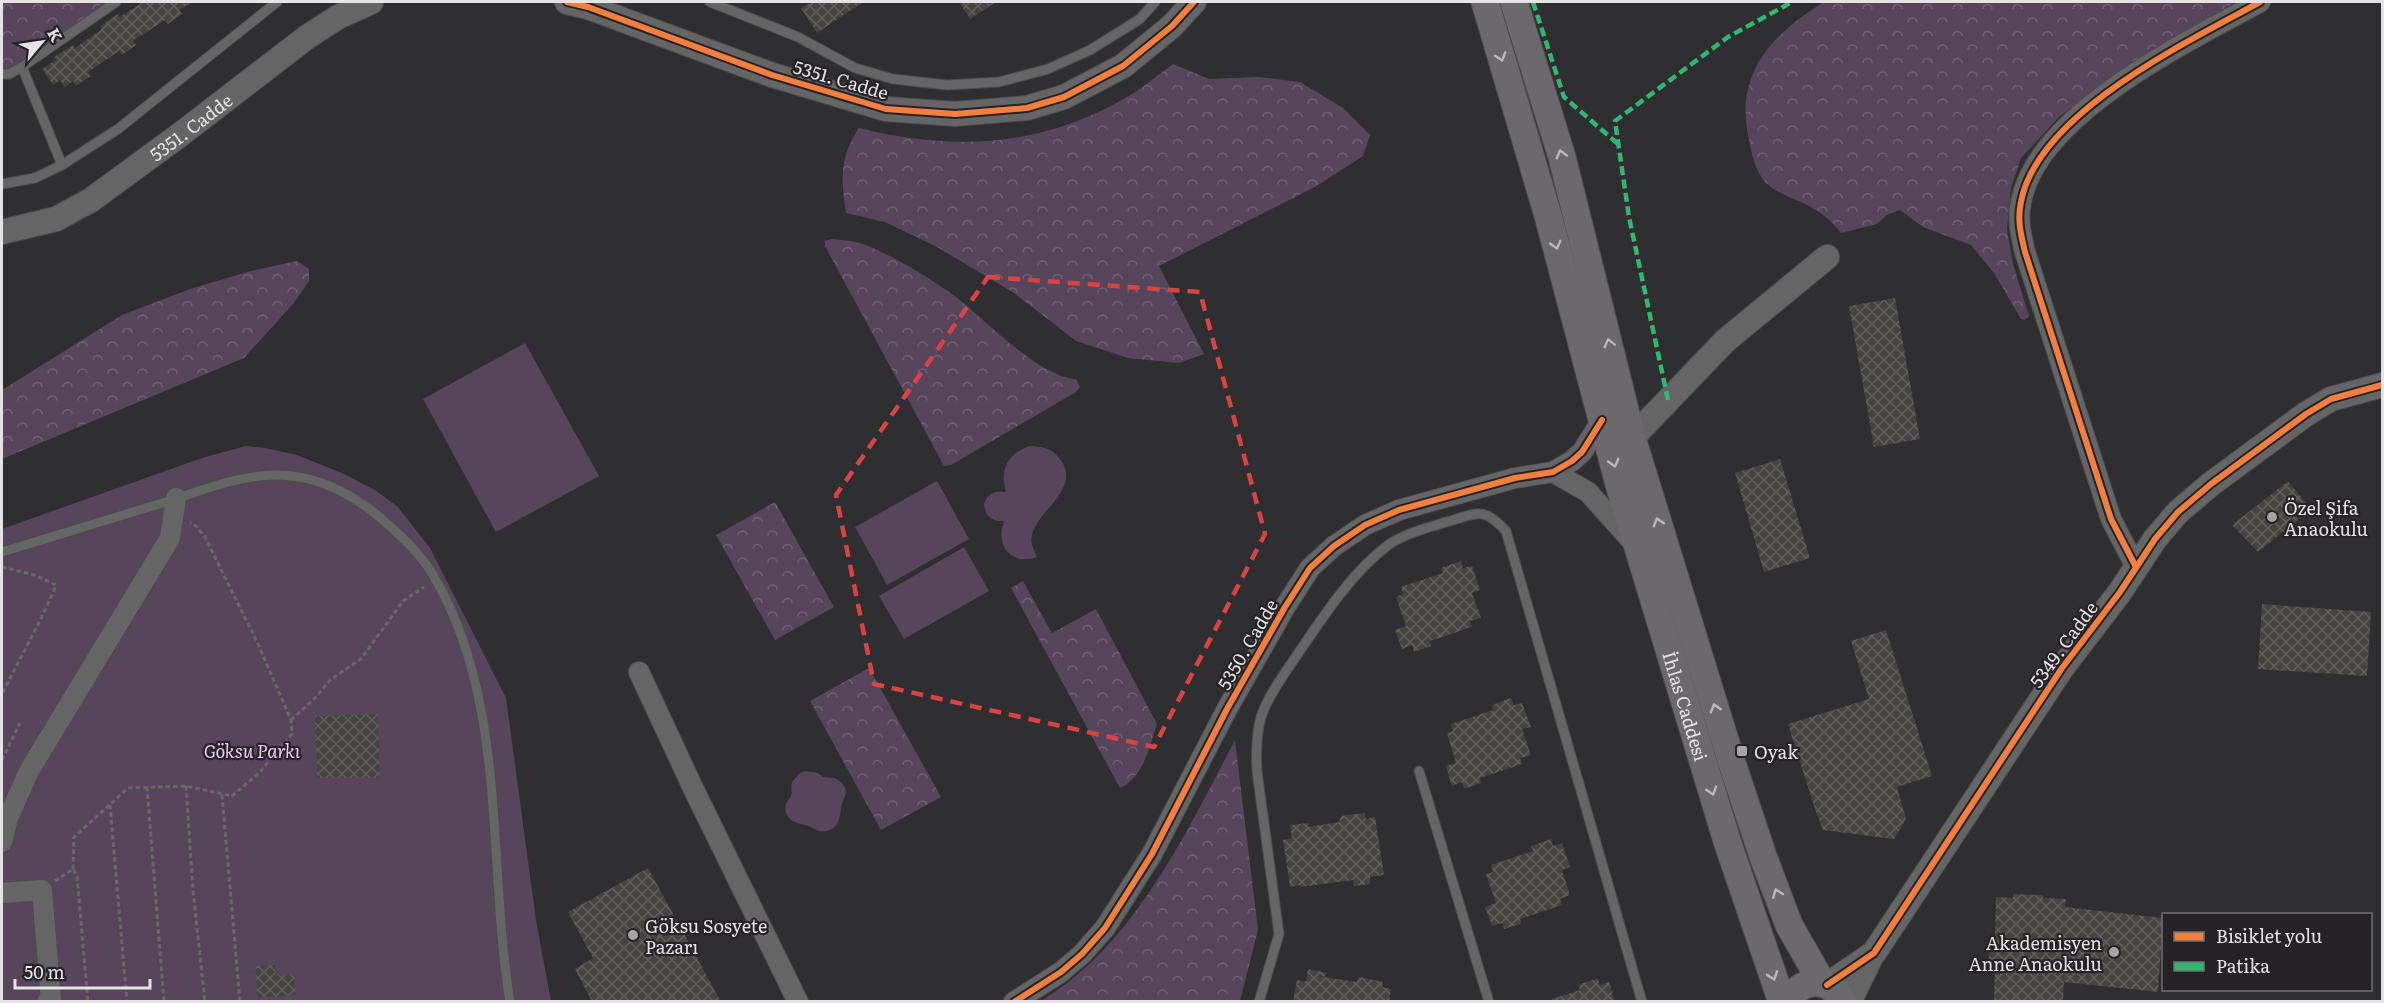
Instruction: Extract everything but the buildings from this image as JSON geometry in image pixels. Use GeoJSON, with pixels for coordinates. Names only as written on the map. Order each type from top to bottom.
{"type":"FeatureCollection","features":[{"type":"Feature","properties":{"kind":"main road"},"geometry":{"type":"LineString","coordinates":[[1485,2],[1608,409]]}},
{"type":"Feature","properties":{"kind":"main road"},"geometry":{"type":"LineString","coordinates":[[1514,2],[1562,157],[1608,409]]}},
{"type":"Feature","properties":{"kind":"main road","name":"İhlas Caddesi"},"geometry":{"type":"LineString","coordinates":[[1608,409],[1632,438],[1764,859],[1789,925],[1831,990]]}},
{"type":"Feature","properties":{"kind":"main road","name":"İhlas Caddesi"},"geometry":{"type":"LineString","coordinates":[[1608,409],[1639,549],[1728,844],[1782,1002]]}},
{"type":"Feature","properties":{"kind":"main road"},"geometry":{"type":"LineString","coordinates":[[1788,1002],[1802,985],[1812,982],[1831,990]]}},
{"type":"Feature","properties":{"kind":"street","name":"5351. Cadde"},"geometry":{"type":"LineString","coordinates":[[2,232],[56,219],[91,200],[307,37],[338,17],[371,2]]}},
{"type":"Feature","properties":{"kind":"street","name":"5351. Cadde"},"geometry":{"type":"LineString","coordinates":[[567,2],[588,7],[772,75],[886,109],[956,114],[1027,108],[1064,97],[1123,66],[1172,26],[1194,2]]}},
{"type":"Feature","properties":{"kind":"street"},"geometry":{"type":"LineString","coordinates":[[2136,567],[2111,519],[2028,263],[2018,223],[2021,201],[2027,182],[2039,160],[2071,122],[2093,103],[2153,63],[2260,2]]}},
{"type":"Feature","properties":{"kind":"street"},"geometry":{"type":"LineString","coordinates":[[1632,438],[1725,341],[1827,257]]}},
{"type":"Feature","properties":{"kind":"street","name":"5349. Cadde"},"geometry":{"type":"LineString","coordinates":[[1831,990],[1874,953],[2062,668],[2178,512],[2211,484],[2296,421],[2331,399],[2382,385]]}},
{"type":"Feature","properties":{"kind":"street","name":"5350. Cadde"},"geometry":{"type":"LineString","coordinates":[[1014,1002],[1061,972],[1082,954],[1105,928],[1152,854],[1227,709],[1310,568],[1334,546],[1365,525],[1399,510],[1515,478],[1553,472],[1582,452],[1608,409]]}},
{"type":"Feature","properties":{"kind":"street"},"geometry":{"type":"LineString","coordinates":[[1553,472],[1588,492],[1639,549]]}},
{"type":"Feature","properties":{"kind":"street"},"geometry":{"type":"LineString","coordinates":[[2,842],[8,818],[29,771],[170,538],[176,498]]}},
{"type":"Feature","properties":{"kind":"street"},"geometry":{"type":"LineString","coordinates":[[639,672],[798,1002]]}},
{"type":"Feature","properties":{"kind":"street"},"geometry":{"type":"LineString","coordinates":[[2,893],[42,890],[51,1001],[47,1002]]}},
{"type":"Feature","properties":{"kind":"street"},"geometry":{"type":"LineString","coordinates":[[1849,1002],[1874,953]]}},
{"type":"Feature","properties":{"kind":"lane"},"geometry":{"type":"LineString","coordinates":[[2,74],[9,74],[22,67],[116,2]]}},
{"type":"Feature","properties":{"kind":"lane"},"geometry":{"type":"LineString","coordinates":[[2,184],[35,178],[62,165],[118,129],[277,2]]}},
{"type":"Feature","properties":{"kind":"lane"},"geometry":{"type":"LineString","coordinates":[[710,2],[734,6],[855,68],[893,79],[947,85],[999,82],[1048,69],[1090,50],[1140,19],[1155,2]]}},
{"type":"Feature","properties":{"kind":"lane"},"geometry":{"type":"LineString","coordinates":[[22,67],[62,165]]}},
{"type":"Feature","properties":{"kind":"lane"},"geometry":{"type":"LineString","coordinates":[[2,552],[233,481],[275,475],[308,478],[334,487],[366,505],[400,535],[436,581],[454,616],[470,663],[485,736],[494,812],[510,1002]]}},
{"type":"Feature","properties":{"kind":"lane"},"geometry":{"type":"LineString","coordinates":[[1259,1002],[1279,934],[1257,771],[1256,750],[1262,715],[1276,687],[1328,609],[1372,559],[1407,534],[1483,513],[1492,516],[1506,531],[1642,1002]]}},
{"type":"Feature","properties":{"kind":"lane"},"geometry":{"type":"LineString","coordinates":[[1419,771],[1489,1002]]}},
{"type":"Feature","properties":{"kind":"path"},"geometry":{"type":"LineString","coordinates":[[88,1002],[77,876],[73,869],[74,837],[128,788],[186,786],[232,796],[259,773],[290,740],[293,730],[291,720],[258,644],[205,537],[192,523],[173,520]]}},
{"type":"Feature","properties":{"kind":"path"},"geometry":{"type":"LineString","coordinates":[[2,567],[34,575],[56,585],[43,619],[18,660],[2,695]]}},
{"type":"Feature","properties":{"kind":"path"},"geometry":{"type":"LineString","coordinates":[[291,720],[317,696],[330,680],[370,650],[403,601],[436,581]]}},
{"type":"Feature","properties":{"kind":"path"},"geometry":{"type":"LineString","coordinates":[[2,760],[20,723]]}},
{"type":"Feature","properties":{"kind":"path"},"geometry":{"type":"LineString","coordinates":[[186,786],[193,890],[205,1002]]}},
{"type":"Feature","properties":{"kind":"path"},"geometry":{"type":"LineString","coordinates":[[147,787],[164,1002]]}},
{"type":"Feature","properties":{"kind":"path"},"geometry":{"type":"LineString","coordinates":[[222,795],[240,1002]]}},
{"type":"Feature","properties":{"kind":"path"},"geometry":{"type":"LineString","coordinates":[[110,805],[127,1002]]}},
{"type":"Feature","properties":{"kind":"path"},"geometry":{"type":"LineString","coordinates":[[42,890],[73,869]]}},
{"type":"Feature","properties":{"kind":"highlighted area"},"geometry":{"type":"Polygon","coordinates":[[[988,277],[1200,292],[1265,534],[1154,747],[874,684],[836,495],[988,277]]]}},
{"type":"Feature","properties":{"kind":"green space"},"geometry":{"type":"Polygon","coordinates":[[[2,2],[116,2],[22,67],[2,74],[2,2]]]}},
{"type":"Feature","properties":{"kind":"green space"},"geometry":{"type":"Polygon","coordinates":[[[1824,2],[2238,2],[2118,73],[2059,117],[2021,158],[2011,188],[2007,229],[2013,264],[2029,316],[2025,320],[2021,319],[1994,273],[1971,245],[1923,227],[1900,210],[1887,215],[1877,224],[1841,233],[1822,214],[1777,191],[1762,178],[1753,157],[1746,116],[1747,95],[1752,76],[1761,58],[1773,42],[1824,2]]]}},
{"type":"Feature","properties":{"kind":"green space"},"geometry":{"type":"Polygon","coordinates":[[[1173,64],[1209,79],[1259,77],[1300,82],[1343,108],[1370,135],[1363,156],[1315,187],[1159,266],[1204,354],[1179,363],[1128,358],[1076,341],[1014,293],[937,247],[885,222],[846,213],[843,169],[848,149],[859,128],[895,136],[965,142],[999,140],[1033,134],[1066,125],[1099,112],[1132,94],[1173,64]]]}},
{"type":"Feature","properties":{"kind":"green space"},"geometry":{"type":"Polygon","coordinates":[[[831,239],[863,244],[920,273],[952,294],[1028,357],[1061,376],[1076,379],[1080,387],[1076,392],[951,465],[944,466],[825,246],[825,241],[831,239]]]}},
{"type":"Feature","properties":{"kind":"green space"},"geometry":{"type":"Polygon","coordinates":[[[297,261],[309,269],[309,281],[293,304],[244,358],[2,459],[2,390],[122,315],[190,289],[251,271],[297,261]]]}},
{"type":"Feature","properties":{"kind":"green space"},"geometry":{"type":"Polygon","coordinates":[[[525,343],[599,476],[496,532],[423,399],[525,343]]]}},
{"type":"Feature","properties":{"kind":"green space","name":"Göksu Parkı"},"geometry":{"type":"Polygon","coordinates":[[[246,446],[297,455],[344,474],[375,490],[398,507],[430,548],[506,698],[536,920],[551,1001],[2,1002],[2,529],[202,458],[246,446]]]}},
{"type":"Feature","properties":{"kind":"green space"},"geometry":{"type":"Polygon","coordinates":[[[1030,446],[1046,448],[1053,452],[1065,469],[1066,479],[1063,489],[1032,535],[1032,544],[1037,557],[1020,559],[1007,552],[1004,546],[1002,530],[1004,521],[990,517],[984,504],[992,493],[1006,492],[1004,477],[1007,463],[1016,453],[1030,446]]]}},
{"type":"Feature","properties":{"kind":"green space"},"geometry":{"type":"Polygon","coordinates":[[[937,481],[969,539],[887,585],[855,527],[937,481]]]}},
{"type":"Feature","properties":{"kind":"green space"},"geometry":{"type":"Polygon","coordinates":[[[775,502],[834,607],[775,640],[716,535],[775,502]]]}},
{"type":"Feature","properties":{"kind":"green space"},"geometry":{"type":"Polygon","coordinates":[[[964,547],[989,591],[904,639],[879,596],[964,547]]]}},
{"type":"Feature","properties":{"kind":"green space"},"geometry":{"type":"Polygon","coordinates":[[[1023,581],[1052,633],[1096,609],[1157,724],[1145,761],[1134,777],[1120,788],[1011,588],[1023,581]]]}},
{"type":"Feature","properties":{"kind":"green space"},"geometry":{"type":"Polygon","coordinates":[[[869,668],[941,797],[881,830],[810,701],[869,668]]]}},
{"type":"Feature","properties":{"kind":"green space"},"geometry":{"type":"Polygon","coordinates":[[[1235,740],[1258,930],[1240,1001],[1041,1001],[1074,978],[1104,950],[1130,918],[1177,849],[1235,740]]]}},
{"type":"Feature","properties":{"kind":"green space"},"geometry":{"type":"Polygon","coordinates":[[[806,771],[818,773],[823,777],[835,778],[846,789],[838,823],[831,830],[815,830],[790,819],[786,813],[792,782],[800,773],[806,771]]]}},
{"type":"Feature","properties":{"kind":"marked path"},"geometry":{"type":"LineString","coordinates":[[1533,2],[1564,97],[1618,144]]}},
{"type":"Feature","properties":{"kind":"marked path"},"geometry":{"type":"LineString","coordinates":[[1668,400],[1629,217],[1615,121],[1728,37],[1792,2]]}},
{"type":"Feature","properties":{"kind":"cycle path"},"geometry":{"type":"LineString","coordinates":[[567,2],[588,7],[772,75],[886,109],[955,114],[1027,108],[1064,97],[1123,66],[1172,26],[1194,2]]}},
{"type":"Feature","properties":{"kind":"cycle path"},"geometry":{"type":"LineString","coordinates":[[2136,567],[2111,519],[2025,252],[2019,221],[2021,202],[2033,170],[2055,139],[2084,111],[2119,84],[2157,60],[2260,2]]}},
{"type":"Feature","properties":{"kind":"cycle path"},"geometry":{"type":"LineString","coordinates":[[1827,985],[1874,953],[2062,668],[2120,592],[2155,539],[2178,512],[2211,484],[2306,414],[2331,399],[2382,385]]}},
{"type":"Feature","properties":{"kind":"cycle path"},"geometry":{"type":"LineString","coordinates":[[1014,1002],[1061,972],[1082,954],[1105,928],[1152,854],[1227,709],[1310,568],[1334,546],[1365,525],[1399,510],[1515,478],[1553,472],[1582,452],[1602,420]]}},
{"type":"Feature","properties":{"kind":"place","name":"Özel Şifa Anaokulu"},"geometry":{"type":"Point","coordinates":[2272,517]}},
{"type":"Feature","properties":{"kind":"place","name":"Oyak"},"geometry":{"type":"Point","coordinates":[1742,751]}},
{"type":"Feature","properties":{"kind":"place","name":"Göksu Sosyete Pazarı"},"geometry":{"type":"Point","coordinates":[633,935]}},
{"type":"Feature","properties":{"kind":"place","name":"Akademisyen Anne Anaokulu"},"geometry":{"type":"Point","coordinates":[2114,952]}}]}
